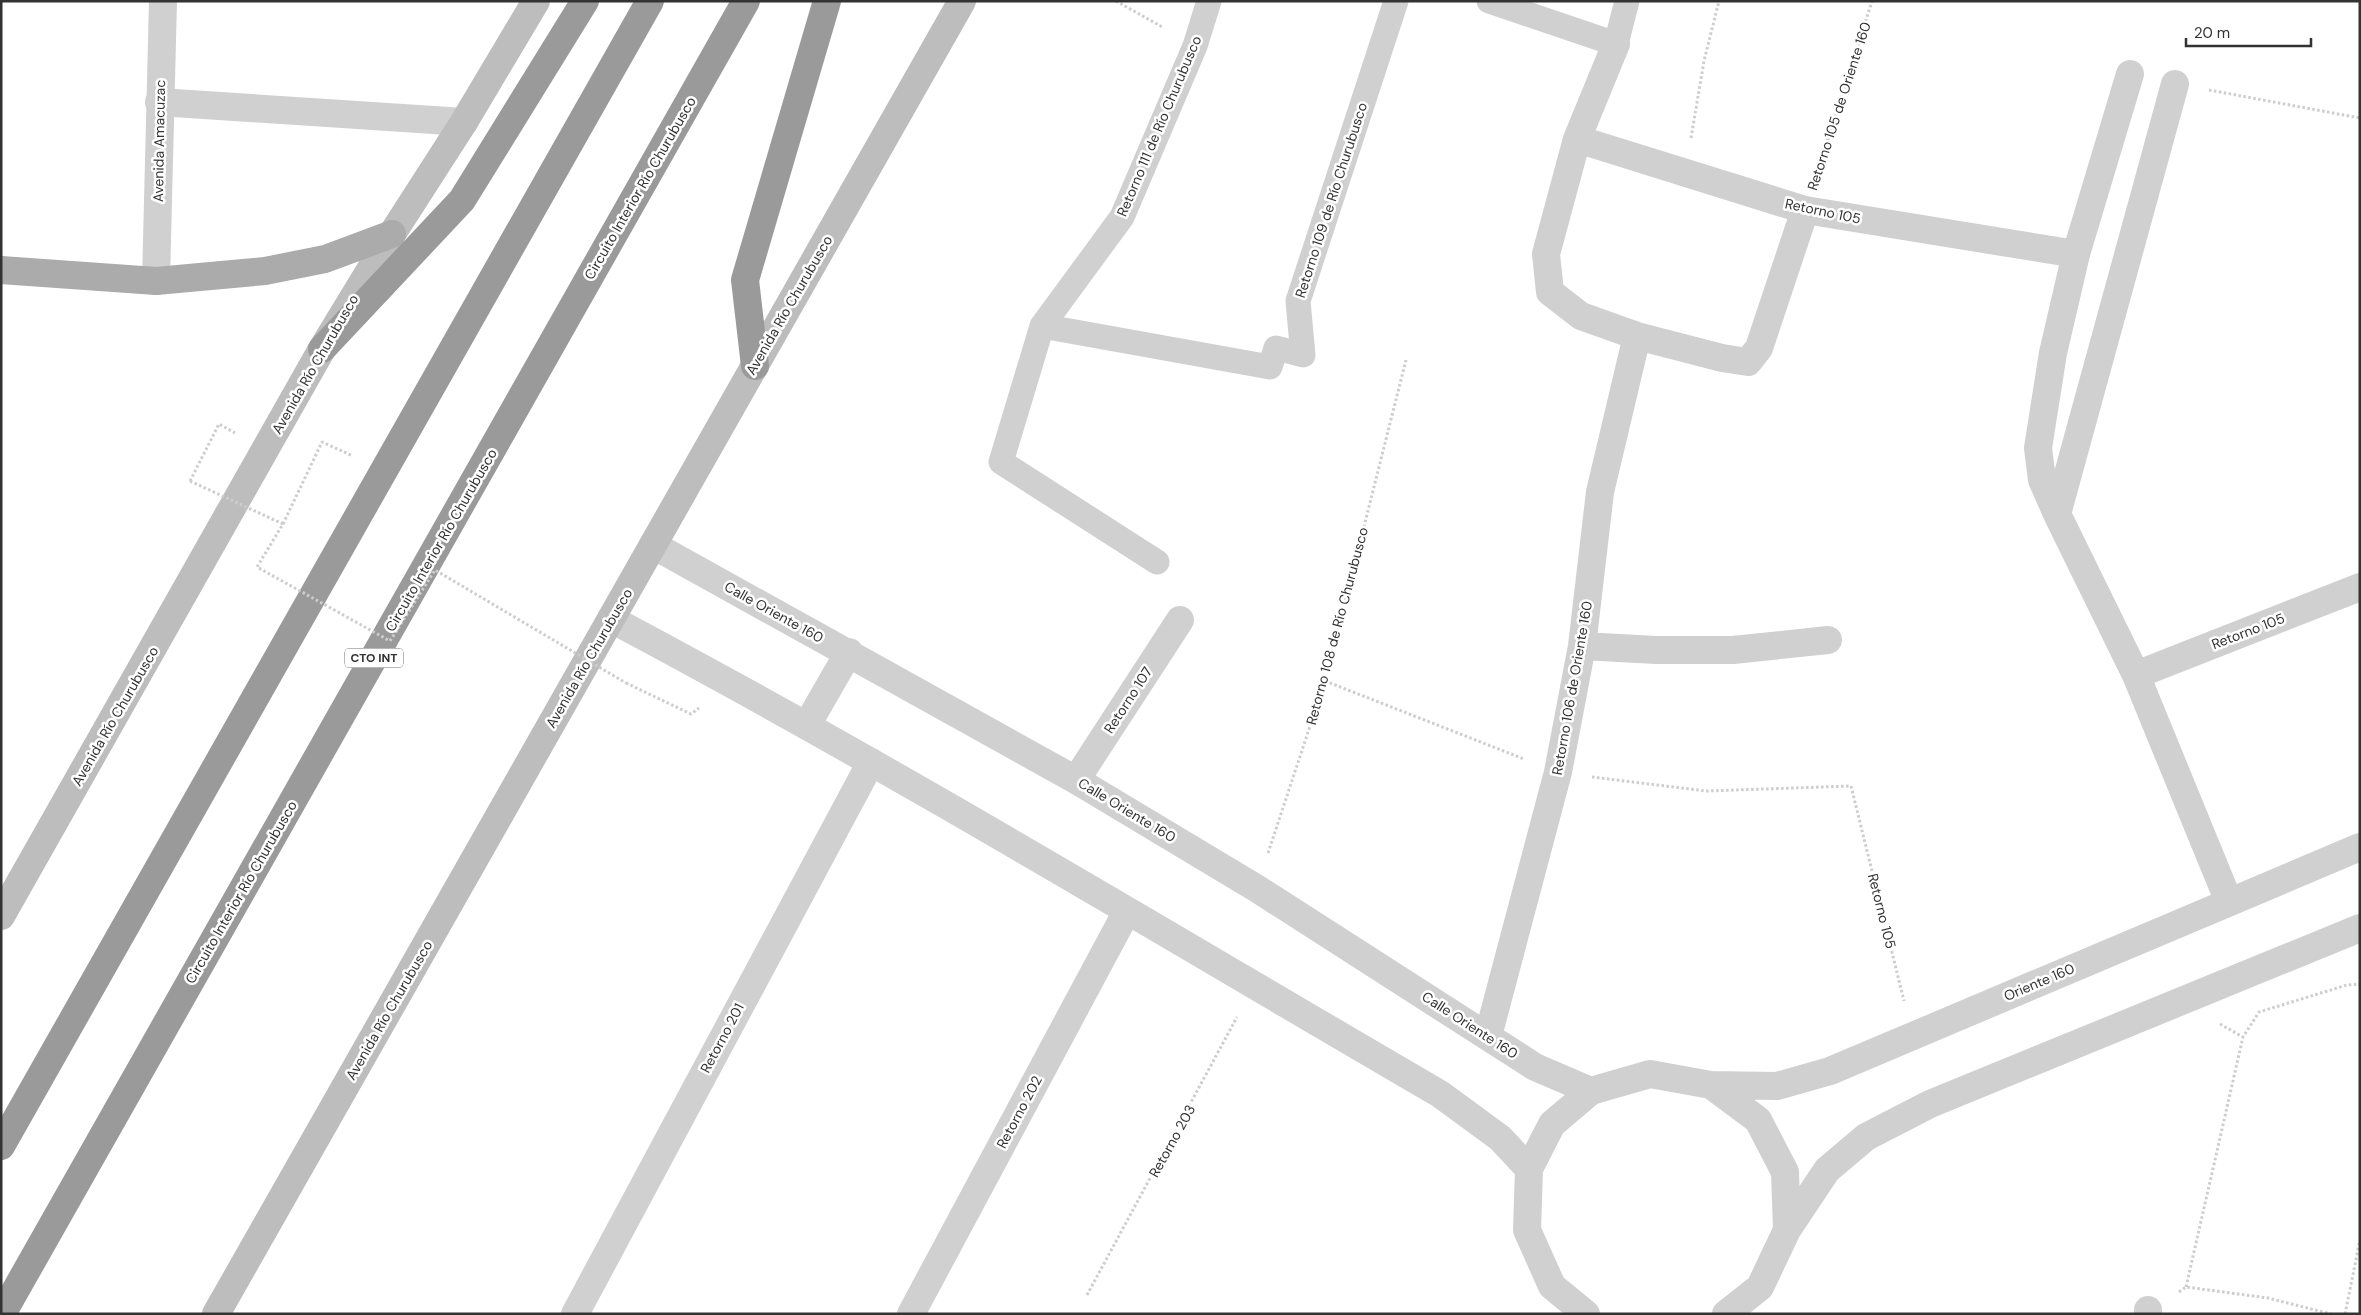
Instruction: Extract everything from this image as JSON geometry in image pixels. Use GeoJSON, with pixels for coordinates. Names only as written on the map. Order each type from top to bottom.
{"type":"FeatureCollection","features":[{"type":"Feature","properties":{"kind":"highway"},"geometry":{"type":"LineString","coordinates":[[322,349],[462,200],[585,1]]}},
{"type":"Feature","properties":{"kind":"highway"},"geometry":{"type":"LineString","coordinates":[[1,1146],[650,1]]}},
{"type":"Feature","properties":{"kind":"highway","name":"Circuito Interior Río Churubusco"},"geometry":{"type":"LineString","coordinates":[[2,1314],[746,1]]}},
{"type":"Feature","properties":{"kind":"highway"},"geometry":{"type":"LineString","coordinates":[[754,366],[745,280],[827,1]]}},
{"type":"Feature","properties":{"kind":"main road","name":"Avenida Río Churubusco"},"geometry":{"type":"LineString","coordinates":[[1,916],[322,349],[392,234],[464,122],[536,1]]}},
{"type":"Feature","properties":{"kind":"main road","name":"Avenida Río Churubusco"},"geometry":{"type":"LineString","coordinates":[[216,1314],[962,1]]}},
{"type":"Feature","properties":{"kind":"main road"},"geometry":{"type":"LineString","coordinates":[[1,270],[156,281],[265,271],[325,259],[392,234]]}},
{"type":"Feature","properties":{"kind":"street","name":"Avenida Amacuzac"},"geometry":{"type":"LineString","coordinates":[[156,281],[163,1]]}},
{"type":"Feature","properties":{"kind":"street"},"geometry":{"type":"LineString","coordinates":[[1616,44],[1577,139],[1546,254],[1550,292],[1581,316],[1637,336],[1722,358],[1748,362],[1759,348],[1805,210]]}},
{"type":"Feature","properties":{"kind":"street"},"geometry":{"type":"LineString","coordinates":[[2130,74],[2076,254],[2053,353],[2038,448],[2042,480],[2136,675],[2229,902]]}},
{"type":"Feature","properties":{"kind":"street"},"geometry":{"type":"LineString","coordinates":[[2057,514],[2175,84]]}},
{"type":"Feature","properties":{"kind":"street"},"geometry":{"type":"LineString","coordinates":[[159,102],[464,122]]}},
{"type":"Feature","properties":{"kind":"street","name":"Retorno 105"},"geometry":{"type":"LineString","coordinates":[[1577,139],[1805,210],[2076,254]]}},
{"type":"Feature","properties":{"kind":"street","name":"Retorno 106 de Oriente 160"},"geometry":{"type":"LineString","coordinates":[[1488,1036],[1558,772],[1582,646],[1600,492],[1637,336]]}},
{"type":"Feature","properties":{"kind":"street","name":"Calle Oriente 160"},"geometry":{"type":"LineString","coordinates":[[653,545],[849,652],[1076,780],[1256,888],[1535,1067],[1591,1091]]}},
{"type":"Feature","properties":{"kind":"street","name":"Retorno 105"},"geometry":{"type":"LineString","coordinates":[[2136,675],[2360,587]]}},
{"type":"Feature","properties":{"kind":"street"},"geometry":{"type":"LineString","coordinates":[[611,618],[871,762],[1440,1094],[1500,1138],[1529,1169]]}},
{"type":"Feature","properties":{"kind":"street","name":"Retorno 107"},"geometry":{"type":"LineString","coordinates":[[1076,780],[1180,620]]}},
{"type":"Feature","properties":{"kind":"street"},"geometry":{"type":"LineString","coordinates":[[1582,646],[1656,650],[1733,650],[1828,640]]}},
{"type":"Feature","properties":{"kind":"street"},"geometry":{"type":"LineString","coordinates":[[806,725],[849,652]]}},
{"type":"Feature","properties":{"kind":"street","name":"Retorno 201"},"geometry":{"type":"LineString","coordinates":[[575,1314],[871,762]]}},
{"type":"Feature","properties":{"kind":"street","name":"Oriente 160"},"geometry":{"type":"LineString","coordinates":[[1591,1091],[1650,1074],[1711,1085],[1777,1086],[1830,1072],[2360,847]]}},
{"type":"Feature","properties":{"kind":"street","name":"Retorno 202"},"geometry":{"type":"LineString","coordinates":[[912,1314],[1127,910]]}},
{"type":"Feature","properties":{"kind":"street"},"geometry":{"type":"LineString","coordinates":[[1726,1314],[1760,1287],[1787,1230],[1827,1170],[1874,1133],[1930,1104],[2360,928]]}},
{"type":"Feature","properties":{"kind":"street"},"geometry":{"type":"LineString","coordinates":[[1711,1085],[1758,1120],[1785,1172],[1787,1230]]}},
{"type":"Feature","properties":{"kind":"street"},"geometry":{"type":"LineString","coordinates":[[1559,1314],[1552,1286],[1527,1230],[1529,1169],[1552,1124],[1591,1091]]}},
{"type":"Feature","properties":{"kind":"street"},"geometry":{"type":"LineString","coordinates":[[1552,1286],[1586,1314]]}},
{"type":"Feature","properties":{"kind":"lane","name":"Retorno 111 de Río Churubusco"},"geometry":{"type":"LineString","coordinates":[[1157,562],[1001,462],[1042,326],[1122,217],[1195,46],[1209,1]]}},
{"type":"Feature","properties":{"kind":"lane","name":"Retorno 109 de Río Churubusco"},"geometry":{"type":"LineString","coordinates":[[1042,326],[1270,367],[1276,348],[1303,355],[1298,301],[1396,1]]}},
{"type":"Feature","properties":{"kind":"lane"},"geometry":{"type":"LineString","coordinates":[[1489,1],[1616,44],[1627,1]]}},
{"type":"Feature","properties":{"kind":"path"},"geometry":{"type":"LineString","coordinates":[[1116,1],[1195,46]]}},
{"type":"Feature","properties":{"kind":"path"},"geometry":{"type":"LineString","coordinates":[[1685,174],[1704,61],[1719,1]]}},
{"type":"Feature","properties":{"kind":"path","name":"Retorno 105 de Oriente 160"},"geometry":{"type":"LineString","coordinates":[[1805,210],[1872,1]]}},
{"type":"Feature","properties":{"kind":"path"},"geometry":{"type":"LineString","coordinates":[[2175,84],[2360,118]]}},
{"type":"Feature","properties":{"kind":"path","name":"Retorno 108 de Río Churubusco"},"geometry":{"type":"LineString","coordinates":[[1256,888],[1325,681],[1406,360]]}},
{"type":"Feature","properties":{"kind":"path"},"geometry":{"type":"LineString","coordinates":[[219,424],[190,481],[282,524]]}},
{"type":"Feature","properties":{"kind":"path"},"geometry":{"type":"LineString","coordinates":[[322,442],[282,524],[258,567],[390,641],[435,570],[626,683],[691,714]]}},
{"type":"Feature","properties":{"kind":"path","name":"Retorno 105"},"geometry":{"type":"LineString","coordinates":[[1851,786],[1912,1036]]}},
{"type":"Feature","properties":{"kind":"path"},"geometry":{"type":"LineString","coordinates":[[2186,1287],[2243,1038],[2259,1012],[2347,985],[2360,984]]}},
{"type":"Feature","properties":{"kind":"path","name":"Retorno 203"},"geometry":{"type":"LineString","coordinates":[[1087,1295],[1254,985]]}},
{"type":"Feature","properties":{"kind":"path"},"geometry":{"type":"LineString","coordinates":[[2345,1314],[2360,1240]]}},
{"type":"Feature","properties":{"kind":"path"},"geometry":{"type":"LineString","coordinates":[[2148,1312],[2186,1287],[2268,1298],[2331,1314]]}}]}
